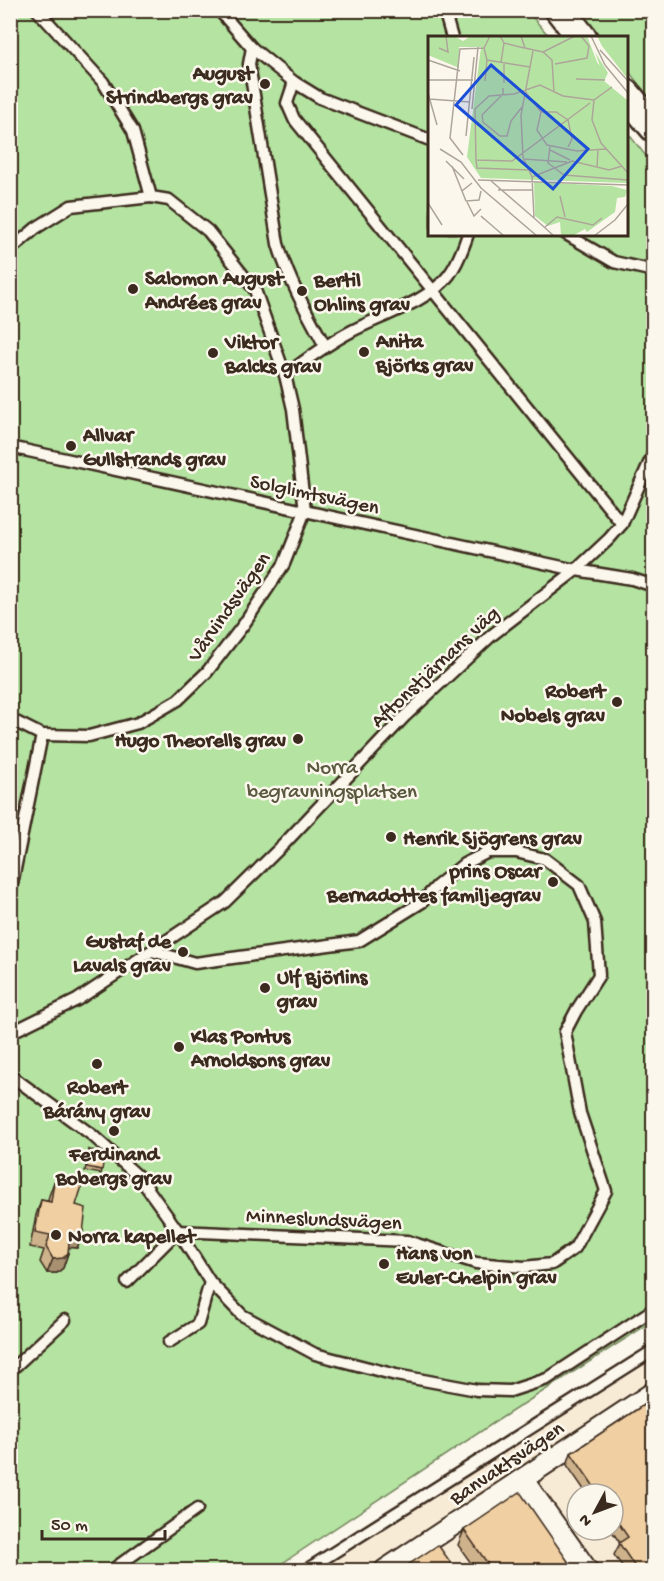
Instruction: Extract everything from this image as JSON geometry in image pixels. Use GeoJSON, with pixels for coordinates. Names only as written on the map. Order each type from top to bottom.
{"type":"FeatureCollection","features":[{"type":"Feature","properties":{"kind":"street"},"geometry":{"type":"LineString","coordinates":[[560,10],[580,36]]}},
{"type":"Feature","properties":{"kind":"street"},"geometry":{"type":"LineString","coordinates":[[628,95],[654,127]]}},
{"type":"Feature","properties":{"kind":"street","name":"Banvaktsvägen"},"geometry":{"type":"LineString","coordinates":[[386,1570],[654,1392]]}},
{"type":"Feature","properties":{"kind":"street"},"geometry":{"type":"LineString","coordinates":[[523,1479],[587,1570]]}},
{"type":"Feature","properties":{"kind":"lane"},"geometry":{"type":"LineString","coordinates":[[10,250],[36,228],[71,206],[151,196],[133,131],[109,92],[78,52],[37,10]]}},
{"type":"Feature","properties":{"kind":"lane"},"geometry":{"type":"LineString","coordinates":[[219,10],[252,48],[294,82],[320,98],[428,139]]}},
{"type":"Feature","properties":{"kind":"lane"},"geometry":{"type":"LineString","coordinates":[[444,10],[451,36]]}},
{"type":"Feature","properties":{"kind":"lane"},"geometry":{"type":"LineString","coordinates":[[252,48],[249,64],[278,244],[290,279],[325,346]]}},
{"type":"Feature","properties":{"kind":"lane"},"geometry":{"type":"LineString","coordinates":[[294,82],[287,104],[294,119],[622,524]]}},
{"type":"Feature","properties":{"kind":"lane","name":"Vårvindsvägen"},"geometry":{"type":"LineString","coordinates":[[42,735],[89,736],[138,723],[178,700],[207,672],[244,624],[284,564],[305,511],[293,409],[285,375],[255,290],[208,231],[169,200],[151,196]]}},
{"type":"Feature","properties":{"kind":"lane"},"geometry":{"type":"LineString","coordinates":[[285,375],[325,346],[433,291],[448,276],[460,256],[467,236]]}},
{"type":"Feature","properties":{"kind":"lane"},"geometry":{"type":"LineString","coordinates":[[569,236],[614,262],[654,271]]}},
{"type":"Feature","properties":{"kind":"lane","name":"Solglimtsvägen"},"geometry":{"type":"LineString","coordinates":[[10,447],[576,570],[632,579],[654,586]]}},
{"type":"Feature","properties":{"kind":"lane","name":"Aftonstjärnans väg"},"geometry":{"type":"LineString","coordinates":[[10,1033],[76,1000],[225,902],[284,844],[404,717],[492,635],[576,570],[609,539],[622,524],[654,452]]}},
{"type":"Feature","properties":{"kind":"lane"},"geometry":{"type":"LineString","coordinates":[[10,719],[42,735],[10,894]]}},
{"type":"Feature","properties":{"kind":"lane","name":"Minneslundsvägen"},"geometry":{"type":"LineString","coordinates":[[152,951],[195,963],[359,941],[422,902],[436,886],[464,864],[488,852],[516,852],[545,860],[579,885],[595,922],[599,975],[576,1011],[566,1032],[580,1113],[606,1191],[575,1248],[552,1264],[524,1267],[476,1263],[407,1241],[178,1231]]}},
{"type":"Feature","properties":{"kind":"lane"},"geometry":{"type":"LineString","coordinates":[[10,1075],[93,1135],[140,1178],[178,1231],[210,1282],[242,1315],[315,1354],[396,1375],[477,1390],[510,1391],[547,1379],[654,1309]]}},
{"type":"Feature","properties":{"kind":"lane"},"geometry":{"type":"LineString","coordinates":[[127,1282],[178,1231]]}},
{"type":"Feature","properties":{"kind":"lane"},"geometry":{"type":"LineString","coordinates":[[169,1342],[198,1323],[210,1282]]}},
{"type":"Feature","properties":{"kind":"lane"},"geometry":{"type":"LineString","coordinates":[[10,1371],[65,1320]]}},
{"type":"Feature","properties":{"kind":"lane"},"geometry":{"type":"LineString","coordinates":[[306,1570],[654,1350]]}},
{"type":"Feature","properties":{"kind":"lane"},"geometry":{"type":"LineString","coordinates":[[112,1570],[197,1509]]}},
{"type":"Feature","properties":{"kind":"shaded area"},"geometry":{"type":"Polygon","coordinates":[[[653,1356],[653,1570],[297,1570],[554,1405],[653,1356]]]}},
{"type":"Feature","properties":{"kind":"green space","name":"Norra begravningsplatsen"},"geometry":{"type":"Polygon","coordinates":[[[11,11],[527,11],[549,36],[428,36],[428,236],[628,236],[628,133],[653,165],[653,1321],[492,1424],[272,1570],[11,1570],[11,11]]]}},
{"type":"Feature","properties":{"kind":"green space"},"geometry":{"type":"Polygon","coordinates":[[[580,11],[653,11],[653,103],[628,70],[628,36],[600,36],[580,11]]]}},
{"type":"Feature","properties":{"kind":"building"},"geometry":{"type":"Polygon","coordinates":[[[89,1150],[105,1152],[102,1170],[87,1167],[89,1150]]]}},
{"type":"Feature","properties":{"kind":"building","name":"Norra kapellet"},"geometry":{"type":"Polygon","coordinates":[[[54,1182],[82,1186],[76,1205],[86,1208],[83,1233],[70,1232],[68,1253],[63,1258],[53,1259],[46,1247],[50,1235],[35,1232],[41,1200],[51,1202],[54,1182]]]}},
{"type":"Feature","properties":{"kind":"building"},"geometry":{"type":"Polygon","coordinates":[[[654,1398],[654,1566],[647,1570],[637,1570],[619,1543],[625,1542],[628,1537],[625,1533],[625,1482],[591,1482],[571,1453],[654,1398]]]}},
{"type":"Feature","properties":{"kind":"building"},"geometry":{"type":"Polygon","coordinates":[[[520,1492],[574,1570],[492,1570],[464,1530],[520,1492]]]}},
{"type":"Feature","properties":{"kind":"building"},"geometry":{"type":"Polygon","coordinates":[[[438,1545],[456,1570],[412,1570],[408,1565],[438,1545]]]}},
{"type":"Feature","properties":{"kind":"place","name":"August Strindbergs grav"},"geometry":{"type":"Point","coordinates":[265,84]}},
{"type":"Feature","properties":{"kind":"place","name":"Salomon August Andrées grav"},"geometry":{"type":"Point","coordinates":[133,289]}},
{"type":"Feature","properties":{"kind":"place","name":"Bertil Ohlins grav"},"geometry":{"type":"Point","coordinates":[302,291]}},
{"type":"Feature","properties":{"kind":"place","name":"Anita Björks grav"},"geometry":{"type":"Point","coordinates":[364,352]}},
{"type":"Feature","properties":{"kind":"place","name":"Viktor Balcks grav"},"geometry":{"type":"Point","coordinates":[213,353]}},
{"type":"Feature","properties":{"kind":"place","name":"Allvar Gullstrands grav"},"geometry":{"type":"Point","coordinates":[71,446]}},
{"type":"Feature","properties":{"kind":"place","name":"Robert Nobels grav"},"geometry":{"type":"Point","coordinates":[617,702]}},
{"type":"Feature","properties":{"kind":"place","name":"Hugo Theorells grav"},"geometry":{"type":"Point","coordinates":[298,739]}},
{"type":"Feature","properties":{"kind":"place","name":"Henrik Sjögrens grav"},"geometry":{"type":"Point","coordinates":[391,837]}},
{"type":"Feature","properties":{"kind":"place","name":"prins Oscar Bernadottes familjegrav"},"geometry":{"type":"Point","coordinates":[553,882]}},
{"type":"Feature","properties":{"kind":"place","name":"Gustaf de Lavals grav"},"geometry":{"type":"Point","coordinates":[183,952]}},
{"type":"Feature","properties":{"kind":"place","name":"Ulf Björlins grav"},"geometry":{"type":"Point","coordinates":[265,988]}},
{"type":"Feature","properties":{"kind":"place","name":"Klas Pontus Arnoldsons grav"},"geometry":{"type":"Point","coordinates":[179,1047]}},
{"type":"Feature","properties":{"kind":"place","name":"Robert Bárány grav"},"geometry":{"type":"Point","coordinates":[97,1064]}},
{"type":"Feature","properties":{"kind":"place","name":"Ferdinand Bobergs grav"},"geometry":{"type":"Point","coordinates":[114,1131]}},
{"type":"Feature","properties":{"kind":"place","name":"Norra kapellet"},"geometry":{"type":"Point","coordinates":[56,1235]}},
{"type":"Feature","properties":{"kind":"place","name":"Hans von Euler-Chelpin grav"},"geometry":{"type":"Point","coordinates":[384,1264]}}]}
